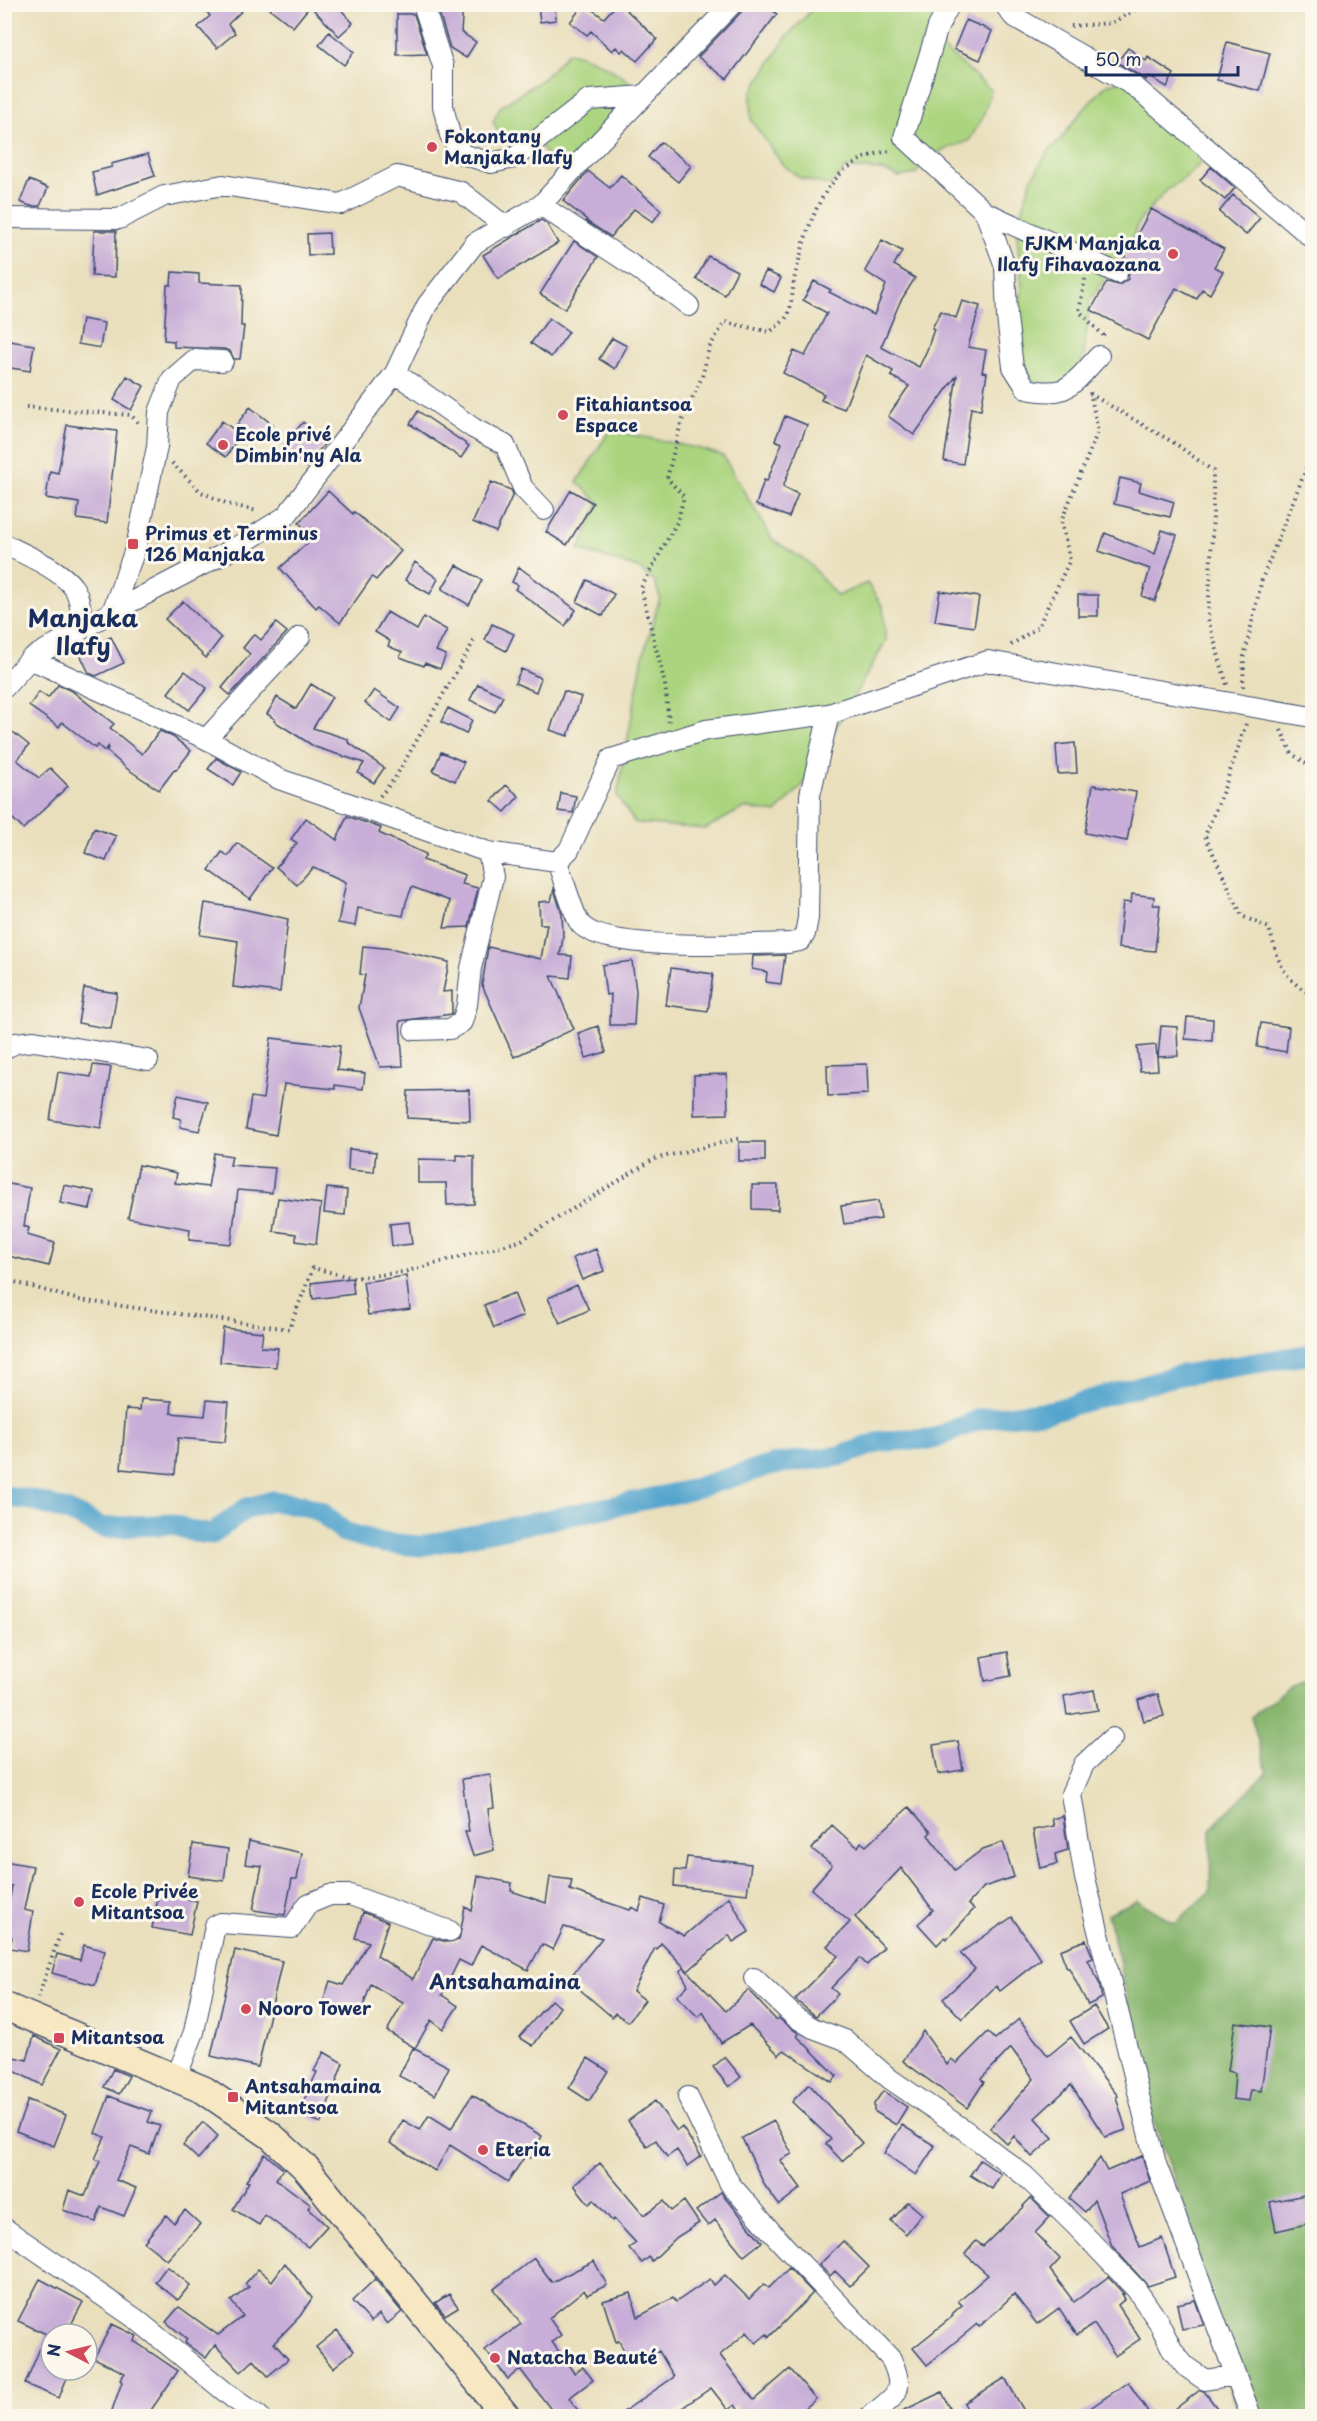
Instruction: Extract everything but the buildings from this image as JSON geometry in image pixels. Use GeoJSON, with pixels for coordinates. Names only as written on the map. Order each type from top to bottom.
{"type":"FeatureCollection","features":[{"type":"Feature","properties":{"kind":"main road"},"geometry":{"type":"LineString","coordinates":[[4,2006],[204,2090],[270,2135],[306,2168],[506,2416]]}},
{"type":"Feature","properties":{"kind":"street"},"geometry":{"type":"LineString","coordinates":[[423,4],[443,66],[443,106],[450,135],[462,154],[491,163],[514,158],[589,100],[643,96]]}},
{"type":"Feature","properties":{"kind":"street"},"geometry":{"type":"LineString","coordinates":[[4,688],[30,659],[112,612],[235,548],[286,516],[395,373],[427,305],[475,243],[541,205],[732,4]]}},
{"type":"Feature","properties":{"kind":"street"},"geometry":{"type":"LineString","coordinates":[[950,4],[938,27],[904,137],[918,147],[985,212],[1118,273]]}},
{"type":"Feature","properties":{"kind":"street"},"geometry":{"type":"LineString","coordinates":[[1004,4],[1013,16],[1134,86],[1312,238]]}},
{"type":"Feature","properties":{"kind":"street"},"geometry":{"type":"LineString","coordinates":[[4,218],[119,219],[164,196],[223,186],[341,204],[397,176],[460,192],[506,227]]}},
{"type":"Feature","properties":{"kind":"street"},"geometry":{"type":"LineString","coordinates":[[541,205],[575,230],[627,260],[689,306]]}},
{"type":"Feature","properties":{"kind":"street"},"geometry":{"type":"LineString","coordinates":[[985,212],[1005,266],[1007,317],[1013,367],[1027,389],[1048,394],[1068,389],[1099,356]]}},
{"type":"Feature","properties":{"kind":"street"},"geometry":{"type":"LineString","coordinates":[[112,612],[136,547],[157,447],[159,412],[172,379],[194,360],[223,361]]}},
{"type":"Feature","properties":{"kind":"street"},"geometry":{"type":"LineString","coordinates":[[395,373],[473,428],[505,445],[523,488],[544,510]]}},
{"type":"Feature","properties":{"kind":"street"},"geometry":{"type":"LineString","coordinates":[[4,544],[35,560],[74,587],[83,628]]}},
{"type":"Feature","properties":{"kind":"street"},"geometry":{"type":"LineString","coordinates":[[206,739],[300,637]]}},
{"type":"Feature","properties":{"kind":"street"},"geometry":{"type":"LineString","coordinates":[[30,659],[206,739],[279,779],[488,852],[557,862]]}},
{"type":"Feature","properties":{"kind":"street"},"geometry":{"type":"LineString","coordinates":[[557,862],[569,850],[611,759],[706,730],[829,714],[988,662],[1312,717]]}},
{"type":"Feature","properties":{"kind":"street"},"geometry":{"type":"LineString","coordinates":[[557,862],[579,922],[591,933],[647,944],[789,944],[800,941],[805,934],[808,918],[810,795],[829,714]]}},
{"type":"Feature","properties":{"kind":"street"},"geometry":{"type":"LineString","coordinates":[[414,1030],[450,1029],[462,1022],[467,1005],[471,968],[493,877],[488,852]]}},
{"type":"Feature","properties":{"kind":"street"},"geometry":{"type":"LineString","coordinates":[[4,1049],[16,1043],[34,1041],[148,1060]]}},
{"type":"Feature","properties":{"kind":"street"},"geometry":{"type":"LineString","coordinates":[[1112,1738],[1083,1764],[1071,1794],[1085,1878],[1156,2164],[1251,2416]]}},
{"type":"Feature","properties":{"kind":"street"},"geometry":{"type":"LineString","coordinates":[[176,2078],[194,2032],[215,1926],[221,1923],[292,1928],[308,1904],[330,1895],[350,1895],[450,1931]]}},
{"type":"Feature","properties":{"kind":"street"},"geometry":{"type":"LineString","coordinates":[[754,1978],[795,2017],[813,2028],[845,2040],[890,2079],[966,2131],[1025,2176],[1136,2289],[1185,2367],[1205,2380],[1235,2375]]}},
{"type":"Feature","properties":{"kind":"street"},"geometry":{"type":"LineString","coordinates":[[688,2097],[730,2184],[775,2236],[891,2359],[900,2377],[895,2396],[870,2416]]}},
{"type":"Feature","properties":{"kind":"street"},"geometry":{"type":"LineString","coordinates":[[4,2228],[136,2319],[234,2399],[259,2416]]}},
{"type":"Feature","properties":{"kind":"path"},"geometry":{"type":"LineString","coordinates":[[1034,29],[1112,23],[1145,4]]}},
{"type":"Feature","properties":{"kind":"path"},"geometry":{"type":"LineString","coordinates":[[671,741],[665,684],[641,588],[676,522],[684,497],[667,478],[681,423],[702,377],[709,348],[725,322],[770,332],[787,317],[807,235],[820,199],[846,168],[872,153],[918,147]]}},
{"type":"Feature","properties":{"kind":"path"},"geometry":{"type":"LineString","coordinates":[[988,662],[1038,627],[1070,560],[1061,522],[1098,431],[1090,394],[1103,335],[1079,311],[1088,260]]}},
{"type":"Feature","properties":{"kind":"path"},"geometry":{"type":"LineString","coordinates":[[1090,394],[1176,444],[1213,471],[1208,619],[1242,705]]}},
{"type":"Feature","properties":{"kind":"path"},"geometry":{"type":"LineString","coordinates":[[1312,454],[1262,579],[1244,657],[1242,705],[1225,786],[1204,836],[1242,916],[1269,928],[1282,970],[1312,995]]}},
{"type":"Feature","properties":{"kind":"path"},"geometry":{"type":"LineString","coordinates":[[368,810],[395,778],[474,641]]}},
{"type":"Feature","properties":{"kind":"path"},"geometry":{"type":"LineString","coordinates":[[1272,710],[1292,754],[1312,768]]}},
{"type":"Feature","properties":{"kind":"path"},"geometry":{"type":"LineString","coordinates":[[4,1279],[79,1300],[289,1329],[313,1268],[354,1278],[404,1272],[520,1241],[654,1159],[741,1138]]}},
{"type":"Feature","properties":{"kind":"path"},"geometry":{"type":"LineString","coordinates":[[41,1994],[60,1934]]}},
{"type":"Feature","properties":{"kind":"green space"},"geometry":{"type":"Polygon","coordinates":[[[817,4],[950,5],[934,40],[991,90],[983,117],[969,141],[927,156],[916,174],[899,177],[882,170],[846,168],[830,186],[800,178],[782,164],[751,120],[751,93],[785,39],[817,4]]]}},
{"type":"Feature","properties":{"kind":"green space"},"geometry":{"type":"Polygon","coordinates":[[[568,52],[609,68],[628,81],[643,96],[579,163],[552,164],[540,145],[498,132],[493,122],[500,107],[544,78],[568,52]]]}},
{"type":"Feature","properties":{"kind":"green space"},"geometry":{"type":"Polygon","coordinates":[[[1123,80],[1211,152],[1190,174],[1166,191],[1140,220],[1129,245],[1090,300],[1084,355],[1076,380],[1049,389],[1026,378],[1012,334],[1022,288],[1016,226],[1031,180],[1047,153],[1106,85],[1123,80]]]}},
{"type":"Feature","properties":{"kind":"green space"},"geometry":{"type":"Polygon","coordinates":[[[610,430],[701,449],[723,456],[773,540],[807,561],[837,596],[867,583],[883,607],[886,641],[802,786],[776,813],[744,808],[705,829],[635,823],[617,796],[643,656],[660,598],[655,582],[638,568],[579,550],[599,503],[577,482],[610,430]]]}},
{"type":"Feature","properties":{"kind":"green space"},"geometry":{"type":"Polygon","coordinates":[[[1312,1678],[1312,2416],[1241,2416],[1199,2311],[1197,2241],[1149,2108],[1118,1955],[1107,1914],[1137,1900],[1175,1923],[1210,1892],[1211,1828],[1267,1772],[1251,1716],[1289,1687],[1312,1678]]]}},
{"type":"Feature","properties":{"kind":"waterway"},"geometry":{"type":"LineString","coordinates":[[4,1496],[32,1500],[72,1513],[103,1528],[172,1524],[194,1532],[212,1534],[247,1508],[272,1501],[302,1505],[321,1512],[344,1532],[382,1543],[421,1546],[686,1491],[775,1464],[841,1456],[882,1441],[933,1439],[980,1419],[1051,1411],[1175,1376],[1312,1354]]}},
{"type":"Feature","properties":{"kind":"place","name":"Fokontany Manjaka Ilafy"},"geometry":{"type":"Point","coordinates":[432,147]}},
{"type":"Feature","properties":{"kind":"place","name":"FJKM Manjaka Ilafy Fihavaozana"},"geometry":{"type":"Point","coordinates":[1173,254]}},
{"type":"Feature","properties":{"kind":"place","name":"Fitahiantsoa Espace"},"geometry":{"type":"Point","coordinates":[563,415]}},
{"type":"Feature","properties":{"kind":"place","name":"Ecole privé Dimbin'ny Ala"},"geometry":{"type":"Point","coordinates":[223,445]}},
{"type":"Feature","properties":{"kind":"place","name":"Primus et Terminus 126 Manjaka"},"geometry":{"type":"Point","coordinates":[133,544]}},
{"type":"Feature","properties":{"kind":"place","name":"Ecole Privée Mitantsoa"},"geometry":{"type":"Point","coordinates":[79,1902]}},
{"type":"Feature","properties":{"kind":"place","name":"Nooro Tower"},"geometry":{"type":"Point","coordinates":[246,2009]}},
{"type":"Feature","properties":{"kind":"place","name":"Mitantsoa"},"geometry":{"type":"Point","coordinates":[59,2038]}},
{"type":"Feature","properties":{"kind":"place","name":"Antsahamaina Mitantsoa"},"geometry":{"type":"Point","coordinates":[233,2097]}},
{"type":"Feature","properties":{"kind":"place","name":"Eteria"},"geometry":{"type":"Point","coordinates":[483,2150]}},
{"type":"Feature","properties":{"kind":"place","name":"Natacha Beauté"},"geometry":{"type":"Point","coordinates":[495,2358]}},
{"type":"Feature","properties":{"kind":"district","name":"Manjaka Ilafy"},"geometry":{"type":"Point","coordinates":[83,633]}},
{"type":"Feature","properties":{"kind":"district","name":"Antsahamaina"},"geometry":{"type":"Point","coordinates":[505,1982]}}]}
